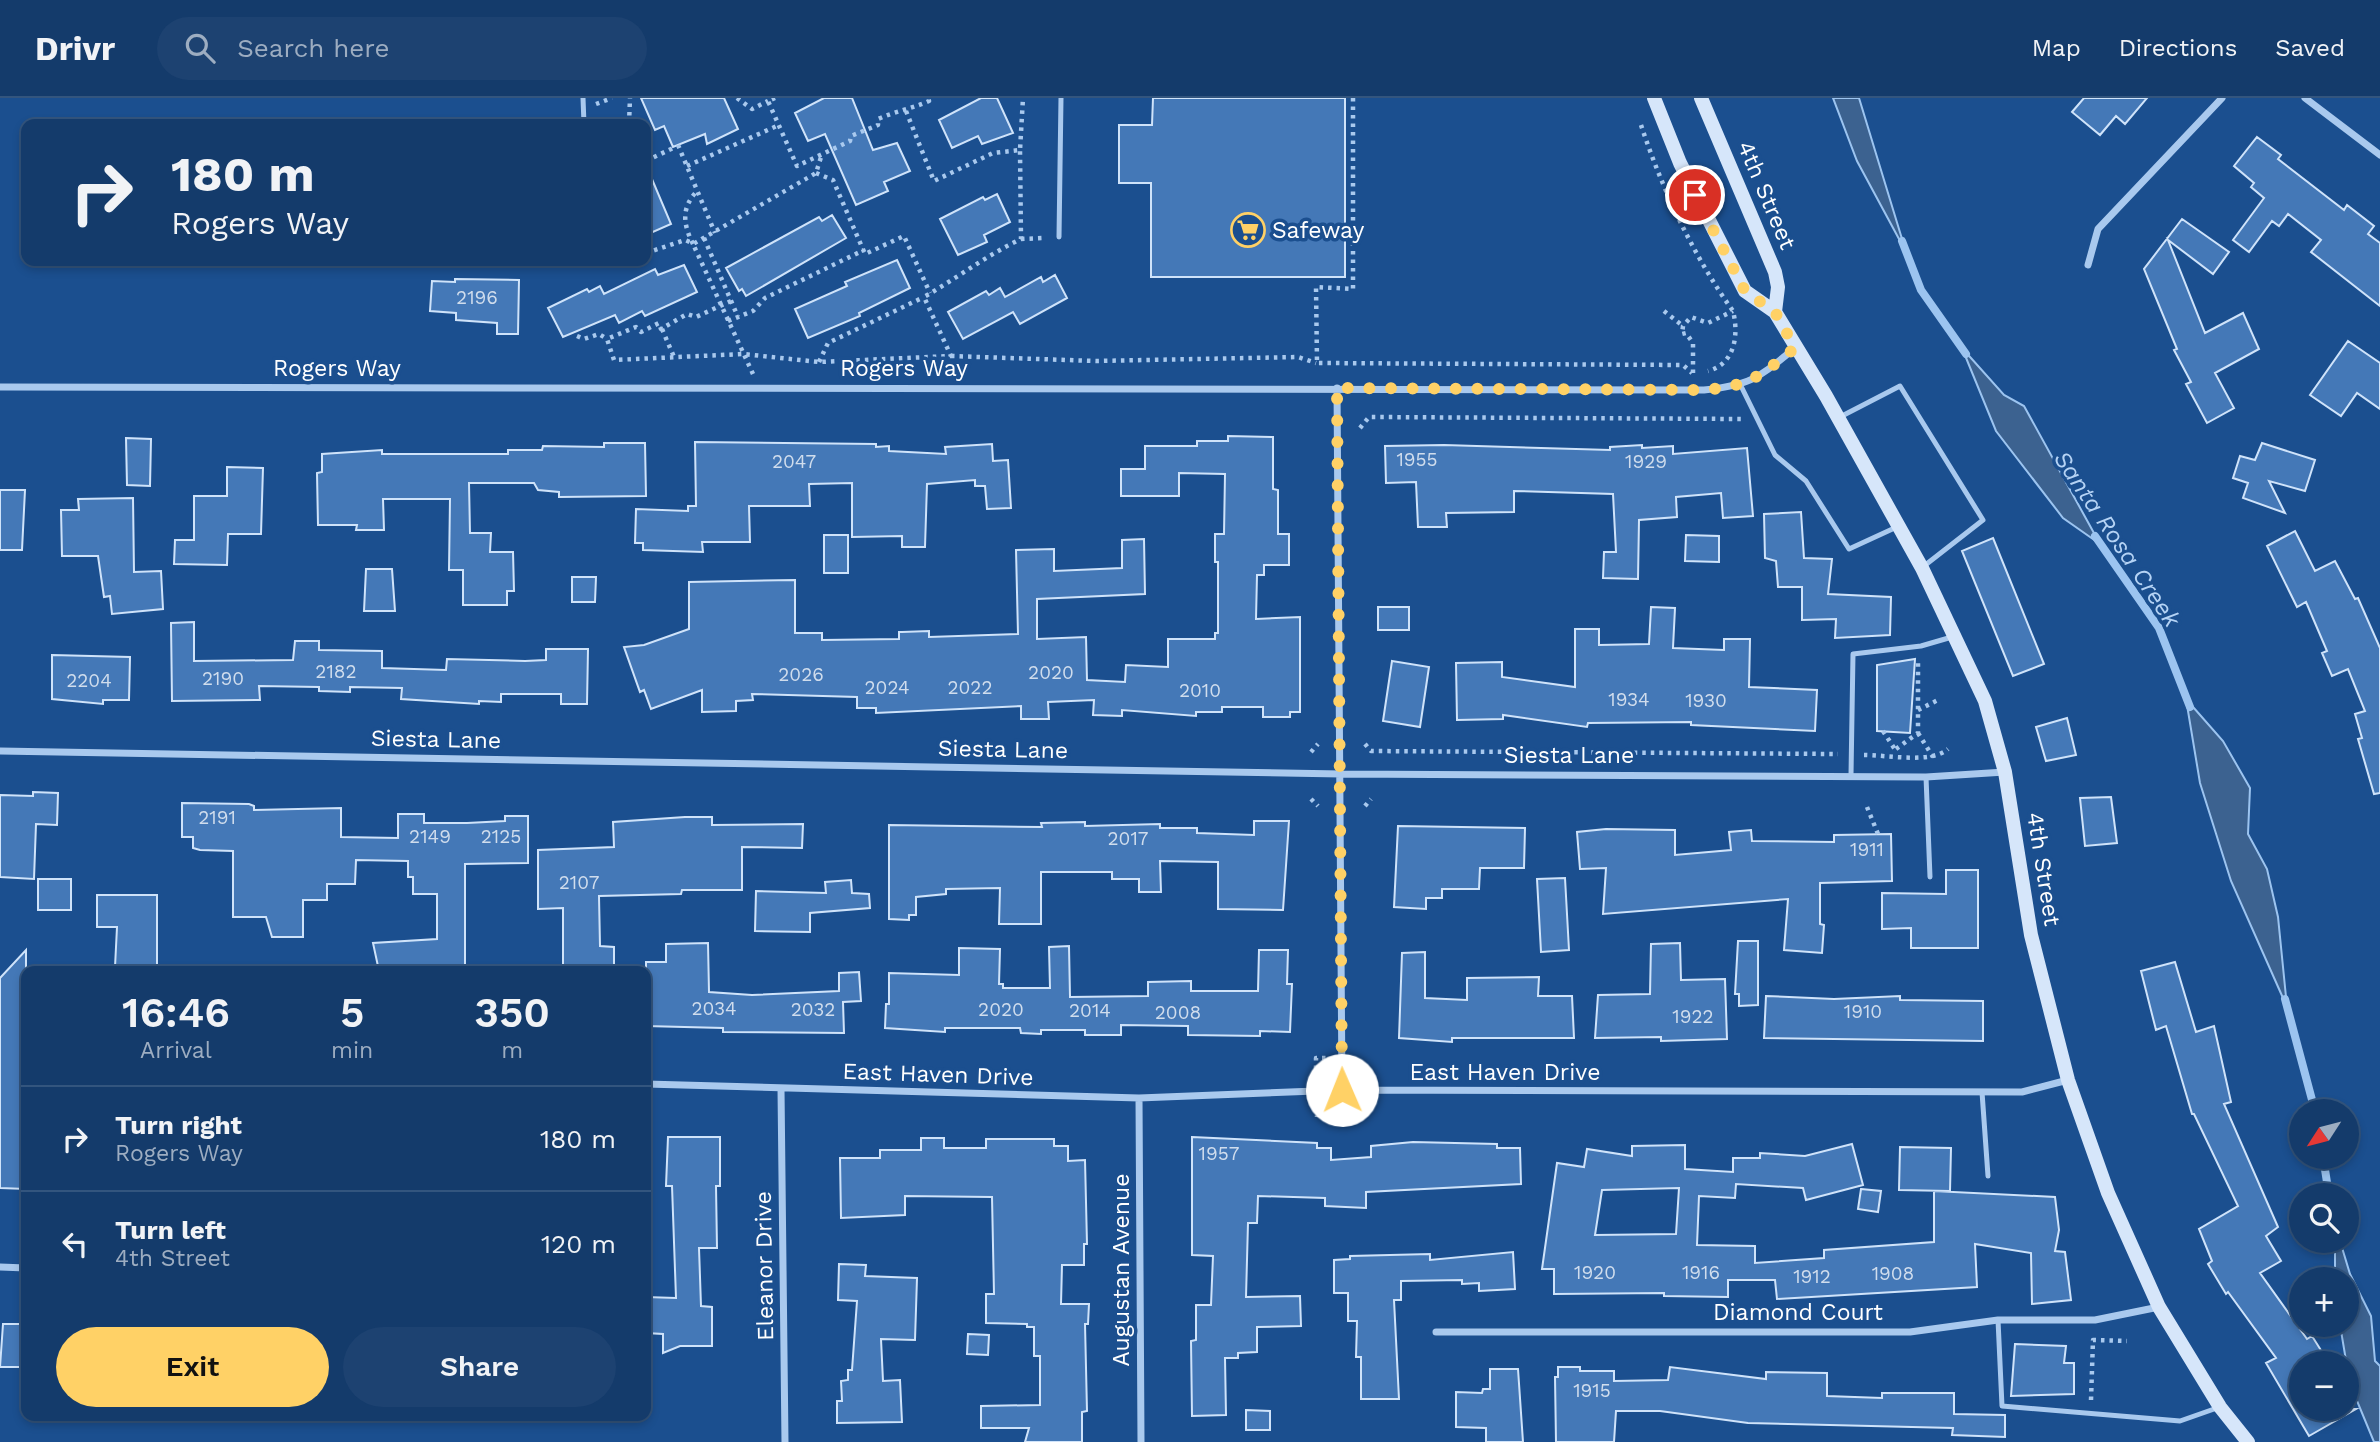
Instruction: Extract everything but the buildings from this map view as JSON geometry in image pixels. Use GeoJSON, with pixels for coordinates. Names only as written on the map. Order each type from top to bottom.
{"type":"FeatureCollection","features":[{"type":"Feature","properties":{"kind":"main road","name":"4th Street"},"geometry":{"type":"LineString","coordinates":[[1654,98],[1679,163],[1745,291],[1775,312],[1838,418],[1922,568],[1985,701],[2005,772],[2031,934],[2068,1080],[2108,1193],[2159,1307],[2220,1407],[2248,1442]]}},
{"type":"Feature","properties":{"kind":"main road","name":"4th Street"},"geometry":{"type":"LineString","coordinates":[[1701,98],[1775,272],[1778,287],[1775,312]]}},
{"type":"Feature","properties":{"kind":"street"},"geometry":{"type":"LineString","coordinates":[[2088,265],[2098,229],[2222,98]]}},
{"type":"Feature","properties":{"kind":"street"},"geometry":{"type":"LineString","coordinates":[[2305,98],[2380,155]]}},
{"type":"Feature","properties":{"kind":"street","name":"Rogers Way"},"geometry":{"type":"LineString","coordinates":[[0,387],[1704,390],[1741,386],[1756,380],[1795,348]]}},
{"type":"Feature","properties":{"kind":"street"},"geometry":{"type":"LineString","coordinates":[[1337,388],[1342,1090]]}},
{"type":"Feature","properties":{"kind":"street","name":"Siesta Lane"},"geometry":{"type":"LineString","coordinates":[[0,751],[1341,774],[1926,777],[2005,772]]}},
{"type":"Feature","properties":{"kind":"street","name":"East Haven Drive"},"geometry":{"type":"LineString","coordinates":[[651,1084],[1139,1098],[1342,1090],[2022,1092],[2068,1080]]}},
{"type":"Feature","properties":{"kind":"street","name":"Eleanor Drive"},"geometry":{"type":"LineString","coordinates":[[781,1089],[785,1442]]}},
{"type":"Feature","properties":{"kind":"street","name":"Augustan Avenue"},"geometry":{"type":"LineString","coordinates":[[1139,1098],[1141,1442]]}},
{"type":"Feature","properties":{"kind":"street"},"geometry":{"type":"LineString","coordinates":[[0,1268],[21,1268]]}},
{"type":"Feature","properties":{"kind":"street","name":"Diamond Court"},"geometry":{"type":"LineString","coordinates":[[1436,1332],[1910,1332],[1998,1320],[2095,1320],[2159,1307]]}},
{"type":"Feature","properties":{"kind":"lane"},"geometry":{"type":"LineString","coordinates":[[583,98],[584,119]]}},
{"type":"Feature","properties":{"kind":"lane"},"geometry":{"type":"LineString","coordinates":[[1059,237],[1061,98]]}},
{"type":"Feature","properties":{"kind":"lane"},"geometry":{"type":"LineString","coordinates":[[1741,386],[1755,420],[1775,455],[1807,481],[1849,549],[1899,526]]}},
{"type":"Feature","properties":{"kind":"lane"},"geometry":{"type":"LineString","coordinates":[[1838,418],[1900,386],[1983,520],[1922,568]]}},
{"type":"Feature","properties":{"kind":"lane"},"geometry":{"type":"LineString","coordinates":[[1851,775],[1853,654],[1921,646],[1955,637]]}},
{"type":"Feature","properties":{"kind":"lane"},"geometry":{"type":"LineString","coordinates":[[1926,777],[1930,877]]}},
{"type":"Feature","properties":{"kind":"lane"},"geometry":{"type":"LineString","coordinates":[[1982,1092],[1987,1176]]}},
{"type":"Feature","properties":{"kind":"lane"},"geometry":{"type":"LineString","coordinates":[[1998,1320],[2001,1406],[2050,1409],[2090,1416],[2180,1421],[2220,1407]]}},
{"type":"Feature","properties":{"kind":"path"},"geometry":{"type":"LineString","coordinates":[[629,119],[630,98]]}},
{"type":"Feature","properties":{"kind":"path"},"geometry":{"type":"LineString","coordinates":[[737,98],[752,109],[775,98]]}},
{"type":"Feature","properties":{"kind":"path"},"geometry":{"type":"LineString","coordinates":[[1021,239],[1020,150],[1023,98]]}},
{"type":"Feature","properties":{"kind":"path"},"geometry":{"type":"LineString","coordinates":[[1317,363],[1316,287],[1353,289],[1353,98]]}},
{"type":"Feature","properties":{"kind":"path"},"geometry":{"type":"LineString","coordinates":[[768,101],[797,166],[850,141],[851,135],[878,125],[878,119],[899,110],[906,111],[930,99]]}},
{"type":"Feature","properties":{"kind":"path"},"geometry":{"type":"LineString","coordinates":[[906,111],[934,181],[993,153],[1020,150]]}},
{"type":"Feature","properties":{"kind":"path"},"geometry":{"type":"LineString","coordinates":[[577,336],[584,340],[598,334],[607,339],[614,360],[743,354],[819,362],[951,356],[1096,361],[1298,357],[1317,363],[1683,365],[1693,373],[1715,369],[1728,358],[1736,335],[1733,311],[1679,215],[1650,153],[1639,120]]}},
{"type":"Feature","properties":{"kind":"path"},"geometry":{"type":"LineString","coordinates":[[687,166],[779,125]]}},
{"type":"Feature","properties":{"kind":"path"},"geometry":{"type":"LineString","coordinates":[[651,158],[676,146],[715,233]]}},
{"type":"Feature","properties":{"kind":"path"},"geometry":{"type":"LineString","coordinates":[[693,244],[816,173],[822,154]]}},
{"type":"Feature","properties":{"kind":"path"},"geometry":{"type":"LineString","coordinates":[[816,173],[834,180],[865,254],[904,236],[930,293]]}},
{"type":"Feature","properties":{"kind":"path"},"geometry":{"type":"LineString","coordinates":[[697,191],[687,202],[684,219],[759,387]]}},
{"type":"Feature","properties":{"kind":"path"},"geometry":{"type":"LineString","coordinates":[[819,362],[828,344],[924,297],[967,273],[994,252],[1021,239],[1059,237]]}},
{"type":"Feature","properties":{"kind":"path"},"geometry":{"type":"LineString","coordinates":[[704,239],[738,317]]}},
{"type":"Feature","properties":{"kind":"path"},"geometry":{"type":"LineString","coordinates":[[651,252],[685,240],[693,244]]}},
{"type":"Feature","properties":{"kind":"path"},"geometry":{"type":"LineString","coordinates":[[728,321],[753,311],[765,298],[863,250]]}},
{"type":"Feature","properties":{"kind":"path"},"geometry":{"type":"LineString","coordinates":[[924,297],[951,356]]}},
{"type":"Feature","properties":{"kind":"path"},"geometry":{"type":"LineString","coordinates":[[661,329],[688,314],[696,317],[731,301]]}},
{"type":"Feature","properties":{"kind":"path"},"geometry":{"type":"LineString","coordinates":[[1664,310],[1683,326]]}},
{"type":"Feature","properties":{"kind":"path"},"geometry":{"type":"LineString","coordinates":[[1693,373],[1693,344],[1686,333],[1682,334],[1683,326],[1691,317],[1708,323],[1733,311]]}},
{"type":"Feature","properties":{"kind":"path"},"geometry":{"type":"LineString","coordinates":[[607,339],[636,327],[641,332],[659,324],[674,357]]}},
{"type":"Feature","properties":{"kind":"path"},"geometry":{"type":"LineString","coordinates":[[1360,428],[1369,417],[1755,420]]}},
{"type":"Feature","properties":{"kind":"path"},"geometry":{"type":"LineString","coordinates":[[1923,652],[1918,659],[1918,733],[1933,757]]}},
{"type":"Feature","properties":{"kind":"path"},"geometry":{"type":"LineString","coordinates":[[1918,710],[1940,699]]}},
{"type":"Feature","properties":{"kind":"path"},"geometry":{"type":"LineString","coordinates":[[1883,732],[1896,752]]}},
{"type":"Feature","properties":{"kind":"path"},"geometry":{"type":"LineString","coordinates":[[1896,752],[1918,733]]}},
{"type":"Feature","properties":{"kind":"path"},"geometry":{"type":"LineString","coordinates":[[1311,752],[1318,744]]}},
{"type":"Feature","properties":{"kind":"path"},"geometry":{"type":"LineString","coordinates":[[1365,744],[1371,751],[1896,752],[1933,757],[1948,749]]}},
{"type":"Feature","properties":{"kind":"path"},"geometry":{"type":"LineString","coordinates":[[1311,799],[1318,806]]}},
{"type":"Feature","properties":{"kind":"path"},"geometry":{"type":"LineString","coordinates":[[1365,806],[1371,799]]}},
{"type":"Feature","properties":{"kind":"path"},"geometry":{"type":"LineString","coordinates":[[1867,807],[1878,834]]}},
{"type":"Feature","properties":{"kind":"path"},"geometry":{"type":"LineString","coordinates":[[1316,1069],[1316,1058],[1326,1058]]}},
{"type":"Feature","properties":{"kind":"path"},"geometry":{"type":"LineString","coordinates":[[1317,1107],[1317,1117]]}},
{"type":"Feature","properties":{"kind":"path"},"geometry":{"type":"LineString","coordinates":[[2090,1416],[2093,1340],[2127,1341]]}},
{"type":"Feature","properties":{"kind":"water"},"geometry":{"type":"Polygon","coordinates":[[[1833,98],[1859,98],[1906,252],[1857,161],[1833,98]]]}},
{"type":"Feature","properties":{"kind":"water"},"geometry":{"type":"Polygon","coordinates":[[[1962,348],[2004,395],[2024,406],[2100,544],[2063,518],[1996,431],[1962,348]]]}},
{"type":"Feature","properties":{"kind":"water"},"geometry":{"type":"Polygon","coordinates":[[[2186,699],[2223,741],[2250,788],[2248,834],[2267,869],[2278,917],[2287,1007],[2231,881],[2200,783],[2186,699]]]}},
{"type":"Feature","properties":{"kind":"water"},"geometry":{"type":"Polygon","coordinates":[[[2335,1253],[2344,1253],[2348,1267],[2335,1267],[2335,1253]]]}},
{"type":"Feature","properties":{"kind":"water"},"geometry":{"type":"Polygon","coordinates":[[[2359,1292],[2371,1316],[2375,1361],[2380,1366],[2380,1442],[2374,1442],[2359,1406],[2359,1351],[2344,1351],[2342,1337],[2359,1337],[2359,1292]]]}},
{"type":"Feature","properties":{"kind":"waterway","name":"Santa Rosa Creek"},"geometry":{"type":"LineString","coordinates":[[1902,241],[1921,290],[1966,354]]}},
{"type":"Feature","properties":{"kind":"waterway","name":"Santa Rosa Creek"},"geometry":{"type":"LineString","coordinates":[[2095,536],[2159,628],[2190,707]]}},
{"type":"Feature","properties":{"kind":"waterway","name":"Santa Rosa Creek"},"geometry":{"type":"LineString","coordinates":[[2285,999],[2312,1099]]}},
{"type":"Feature","properties":{"kind":"waterway","name":"Santa Rosa Creek"},"geometry":{"type":"LineString","coordinates":[[2325,1169],[2327,1183]]}},
{"type":"Feature","properties":{"kind":"place","name":"Safeway"},"geometry":{"type":"Point","coordinates":[1248,230]}},
{"type":"Feature","properties":{"kind":"route"},"geometry":{"type":"LineString","coordinates":[[1342,1090],[1337,388],[1704,390],[1741,386],[1756,380],[1795,348],[1775,312],[1745,291],[1695,195]]}}]}
